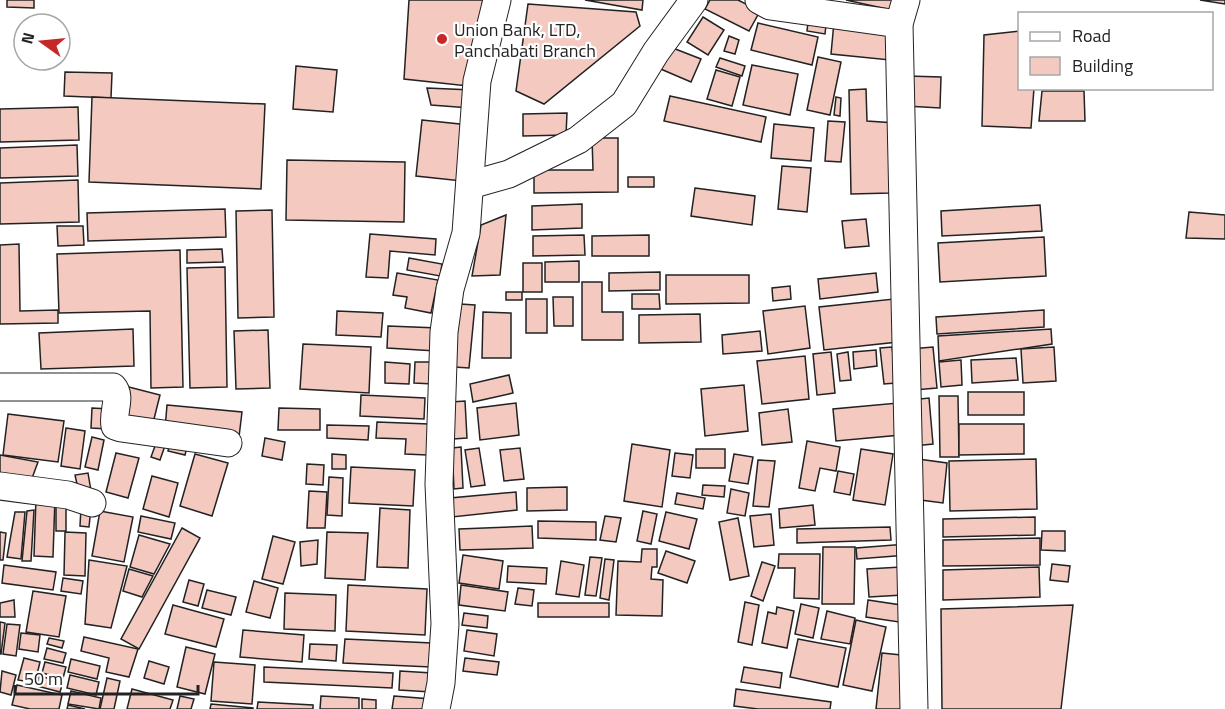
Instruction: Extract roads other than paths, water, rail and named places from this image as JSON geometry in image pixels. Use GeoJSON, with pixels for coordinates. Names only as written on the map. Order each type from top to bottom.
{"type":"FeatureCollection","features":[{"type":"Feature","properties":{"kind":"street"},"geometry":{"type":"LineString","coordinates":[[436,709],[441,683],[445,624],[439,484],[442,362],[450,290],[466,233],[477,81],[496,0]]}},
{"type":"Feature","properties":{"kind":"street"},"geometry":{"type":"LineString","coordinates":[[470,185],[509,174],[578,140],[624,104],[694,0]]}},
{"type":"Feature","properties":{"kind":"street"},"geometry":{"type":"LineString","coordinates":[[759,0],[770,6],[902,12],[914,709]]}},
{"type":"Feature","properties":{"kind":"street"},"geometry":{"type":"LineString","coordinates":[[0,387],[113,387],[117,393],[115,426],[228,443]]}},
{"type":"Feature","properties":{"kind":"street"},"geometry":{"type":"LineString","coordinates":[[0,486],[74,496],[92,503]]}},
{"type":"Feature","properties":{"kind":"place","name":"Union Bank, LTD, Panchabati Branch"},"geometry":{"type":"Point","coordinates":[442,39]}}]}
